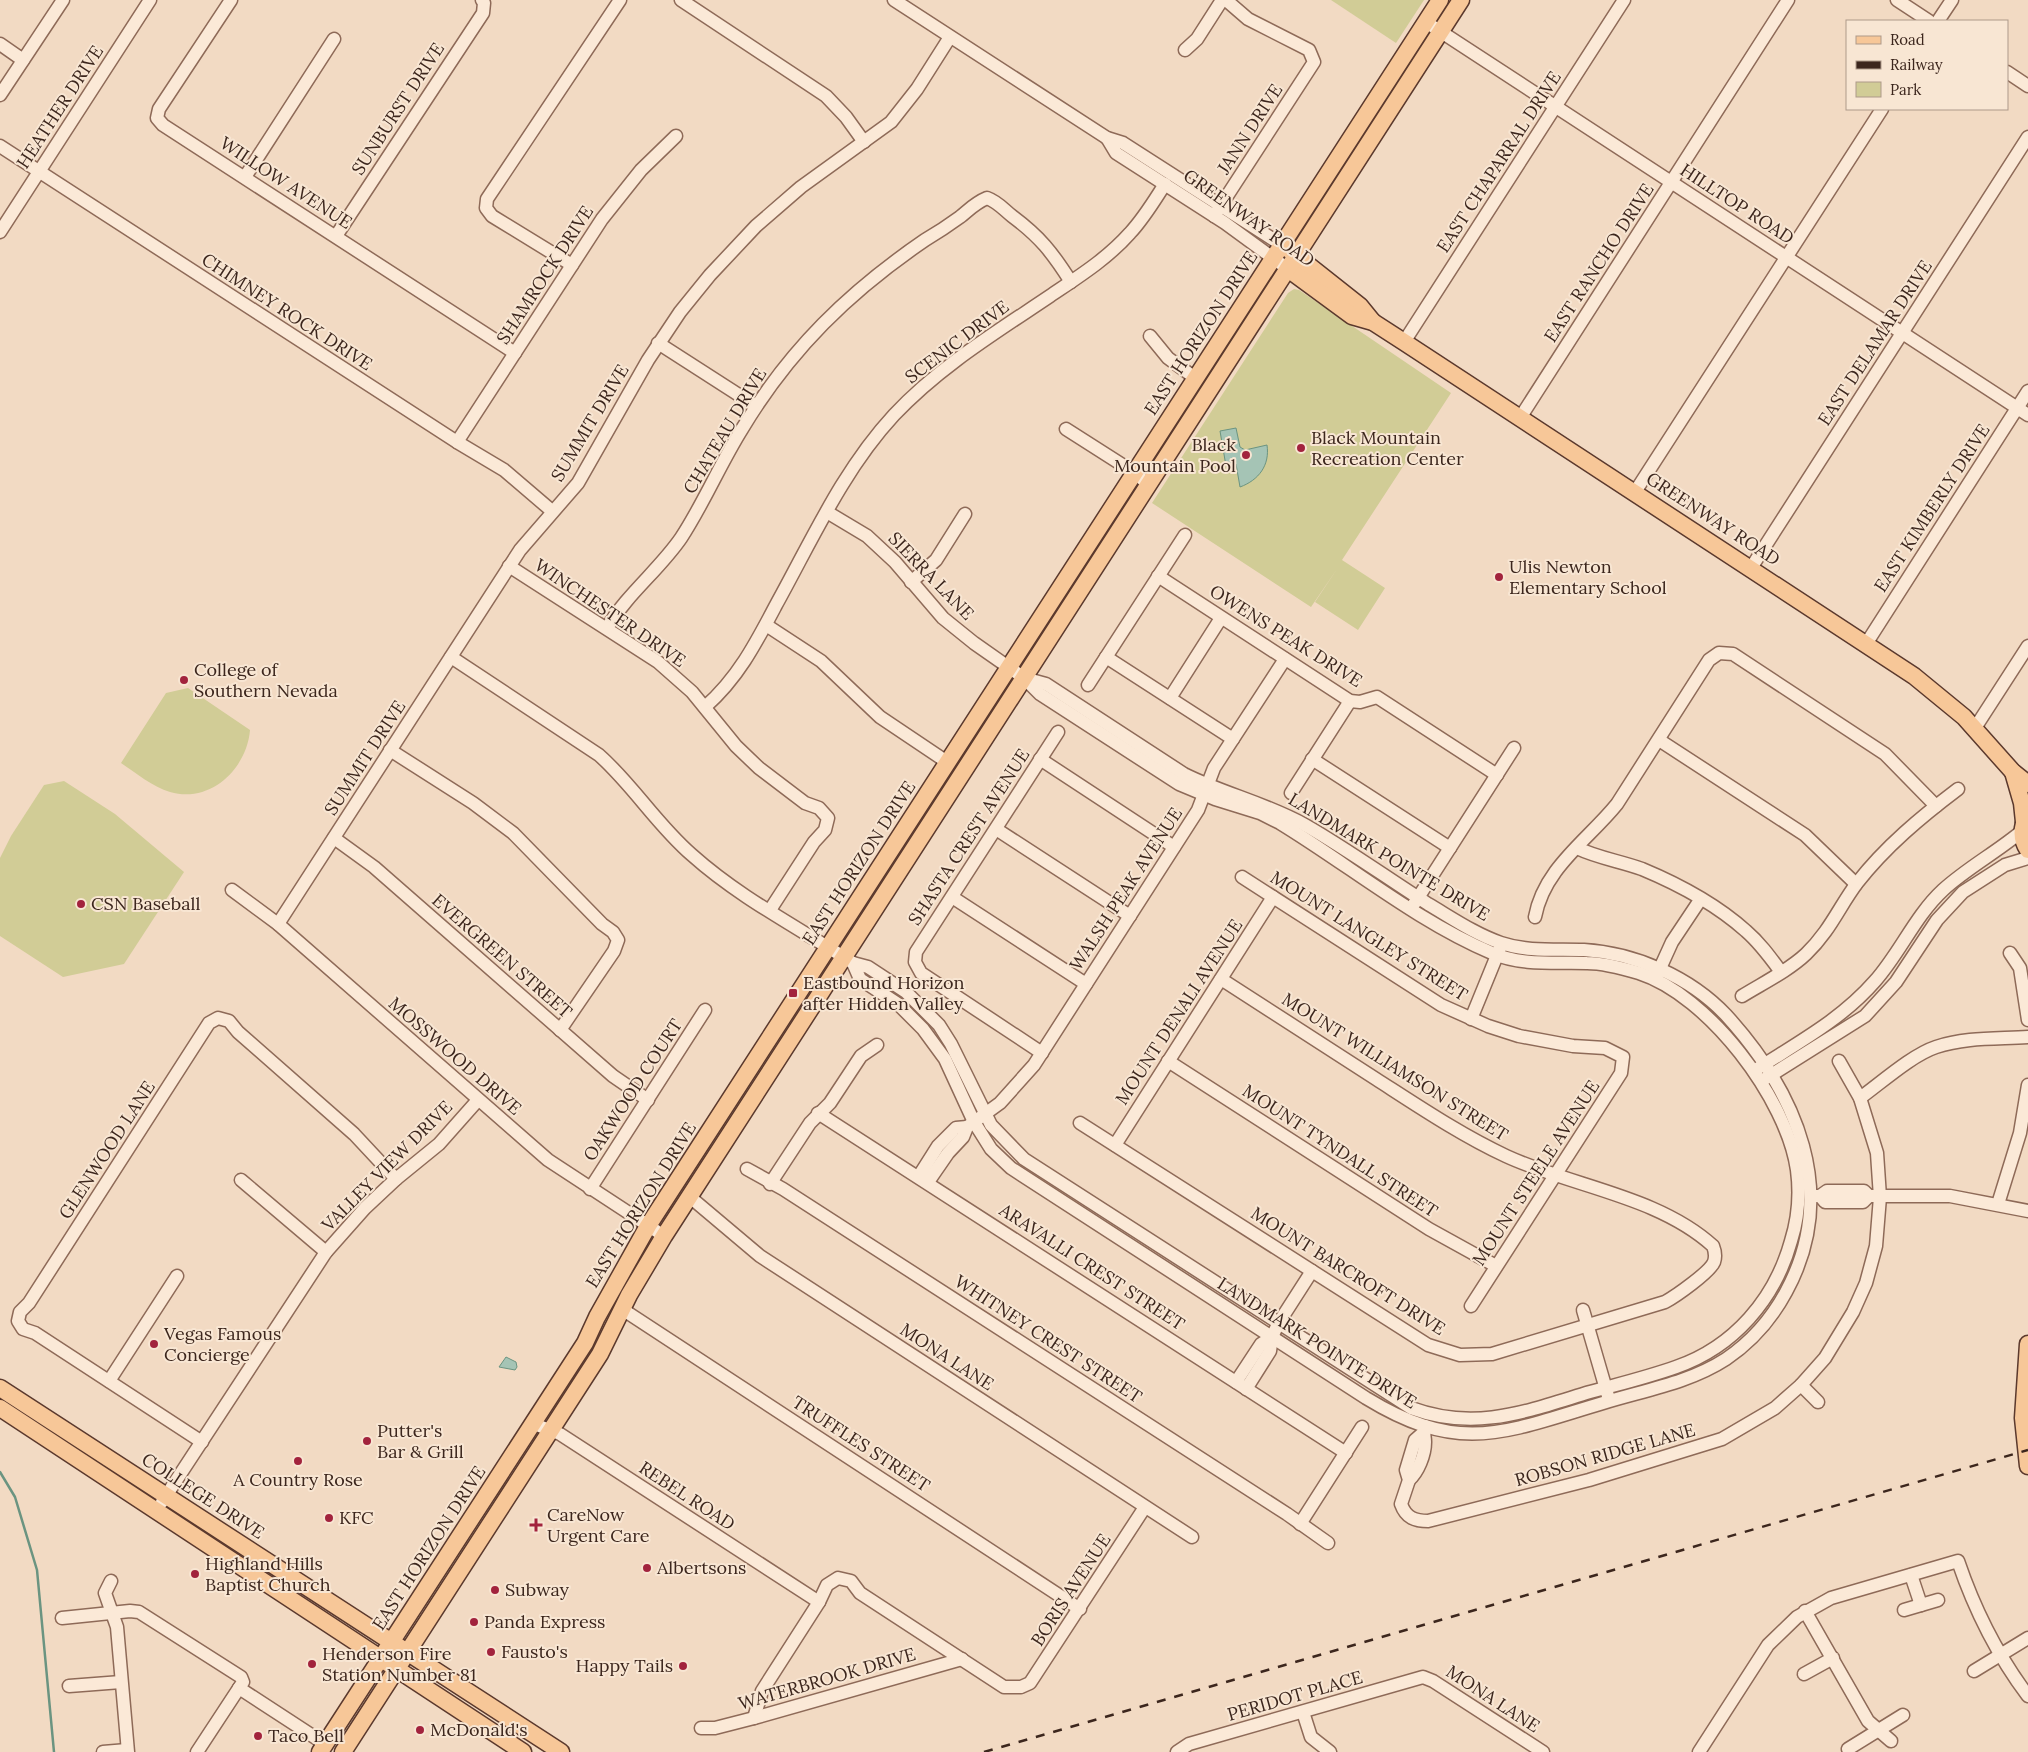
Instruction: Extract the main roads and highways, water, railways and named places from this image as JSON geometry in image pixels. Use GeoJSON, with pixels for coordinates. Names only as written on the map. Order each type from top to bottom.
{"type":"FeatureCollection","features":[{"type":"Feature","properties":{"kind":"main road"},"geometry":{"type":"LineString","coordinates":[[1286,256],[1354,147],[1360,125],[1440,0]]}},
{"type":"Feature","properties":{"kind":"main road"},"geometry":{"type":"LineString","coordinates":[[1441,31],[1438,24],[1452,0]]}},
{"type":"Feature","properties":{"kind":"main road","name":"EAST HORIZON DRIVE"},"geometry":{"type":"LineString","coordinates":[[322,1748],[585,1344],[601,1310],[648,1226],[1195,378],[1286,256],[1462,0]]}},
{"type":"Feature","properties":{"kind":"main road","name":"EAST HORIZON DRIVE"},"geometry":{"type":"LineString","coordinates":[[343,1752],[600,1354],[622,1309],[664,1236],[848,960],[1024,678],[1149,485],[1286,256]]}},
{"type":"Feature","properties":{"kind":"main road","name":"GREENWAY ROAD"},"geometry":{"type":"LineString","coordinates":[[1286,256],[1360,306],[1373,322],[1751,568],[1933,690],[1975,728],[2012,772],[2028,784]]}},
{"type":"Feature","properties":{"kind":"main road","name":"GREENWAY ROAD"},"geometry":{"type":"LineString","coordinates":[[2012,772],[2022,803],[2023,840],[2028,850]]}},
{"type":"Feature","properties":{"kind":"main road"},"geometry":{"type":"LineString","coordinates":[[690,1197],[688,1190],[690,1182],[714,1142],[717,1121]]}},
{"type":"Feature","properties":{"kind":"main road"},"geometry":{"type":"LineString","coordinates":[[2028,1344],[2023,1418],[2028,1466]]}},
{"type":"Feature","properties":{"kind":"main road","name":"COLLEGE DRIVE"},"geometry":{"type":"LineString","coordinates":[[0,1388],[161,1503],[222,1552],[523,1752]]}},
{"type":"Feature","properties":{"kind":"main road","name":"COLLEGE DRIVE"},"geometry":{"type":"LineString","coordinates":[[0,1408],[282,1572],[561,1752]]}},
{"type":"Feature","properties":{"kind":"main road"},"geometry":{"type":"LineString","coordinates":[[222,1552],[244,1558],[273,1575],[282,1572]]}},
{"type":"Feature","properties":{"kind":"waterway"},"geometry":{"type":"LineString","coordinates":[[0,1472],[15,1497],[37,1570],[54,1752]]}},
{"type":"Feature","properties":{"kind":"railway"},"geometry":{"type":"LineString","coordinates":[[984,1752],[2028,1450]]}},
{"type":"Feature","properties":{"kind":"place","name":"Black Mountain Recreation Center"},"geometry":{"type":"Point","coordinates":[1301,448]}},
{"type":"Feature","properties":{"kind":"place","name":"Black Mountain Pool"},"geometry":{"type":"Point","coordinates":[1246,455]}},
{"type":"Feature","properties":{"kind":"place","name":"Ulis Newton Elementary School"},"geometry":{"type":"Point","coordinates":[1499,577]}},
{"type":"Feature","properties":{"kind":"place","name":"College of Southern Nevada"},"geometry":{"type":"Point","coordinates":[184,680]}},
{"type":"Feature","properties":{"kind":"place","name":"CSN Baseball"},"geometry":{"type":"Point","coordinates":[81,904]}},
{"type":"Feature","properties":{"kind":"place","name":"Eastbound Horizon after Hidden Valley"},"geometry":{"type":"Point","coordinates":[793,993]}},
{"type":"Feature","properties":{"kind":"place","name":"Vegas Famous Concierge"},"geometry":{"type":"Point","coordinates":[154,1344]}},
{"type":"Feature","properties":{"kind":"place","name":"Putter's Bar & Grill"},"geometry":{"type":"Point","coordinates":[367,1441]}},
{"type":"Feature","properties":{"kind":"place","name":"A Country Rose"},"geometry":{"type":"Point","coordinates":[298,1461]}},
{"type":"Feature","properties":{"kind":"place","name":"KFC"},"geometry":{"type":"Point","coordinates":[329,1518]}},
{"type":"Feature","properties":{"kind":"place","name":"CareNow Urgent Care"},"geometry":{"type":"Point","coordinates":[536,1525]}},
{"type":"Feature","properties":{"kind":"place","name":"Albertsons"},"geometry":{"type":"Point","coordinates":[647,1568]}},
{"type":"Feature","properties":{"kind":"place","name":"Highland Hills Baptist Church"},"geometry":{"type":"Point","coordinates":[195,1574]}},
{"type":"Feature","properties":{"kind":"place","name":"Subway"},"geometry":{"type":"Point","coordinates":[495,1590]}},
{"type":"Feature","properties":{"kind":"place","name":"Panda Express"},"geometry":{"type":"Point","coordinates":[474,1622]}},
{"type":"Feature","properties":{"kind":"place","name":"Fausto's"},"geometry":{"type":"Point","coordinates":[491,1652]}},
{"type":"Feature","properties":{"kind":"place","name":"Henderson Fire Station Number 81"},"geometry":{"type":"Point","coordinates":[312,1664]}},
{"type":"Feature","properties":{"kind":"place","name":"Happy Tails"},"geometry":{"type":"Point","coordinates":[683,1666]}},
{"type":"Feature","properties":{"kind":"place","name":"McDonald's"},"geometry":{"type":"Point","coordinates":[420,1730]}},
{"type":"Feature","properties":{"kind":"place","name":"Taco Bell"},"geometry":{"type":"Point","coordinates":[258,1736]}}]}
